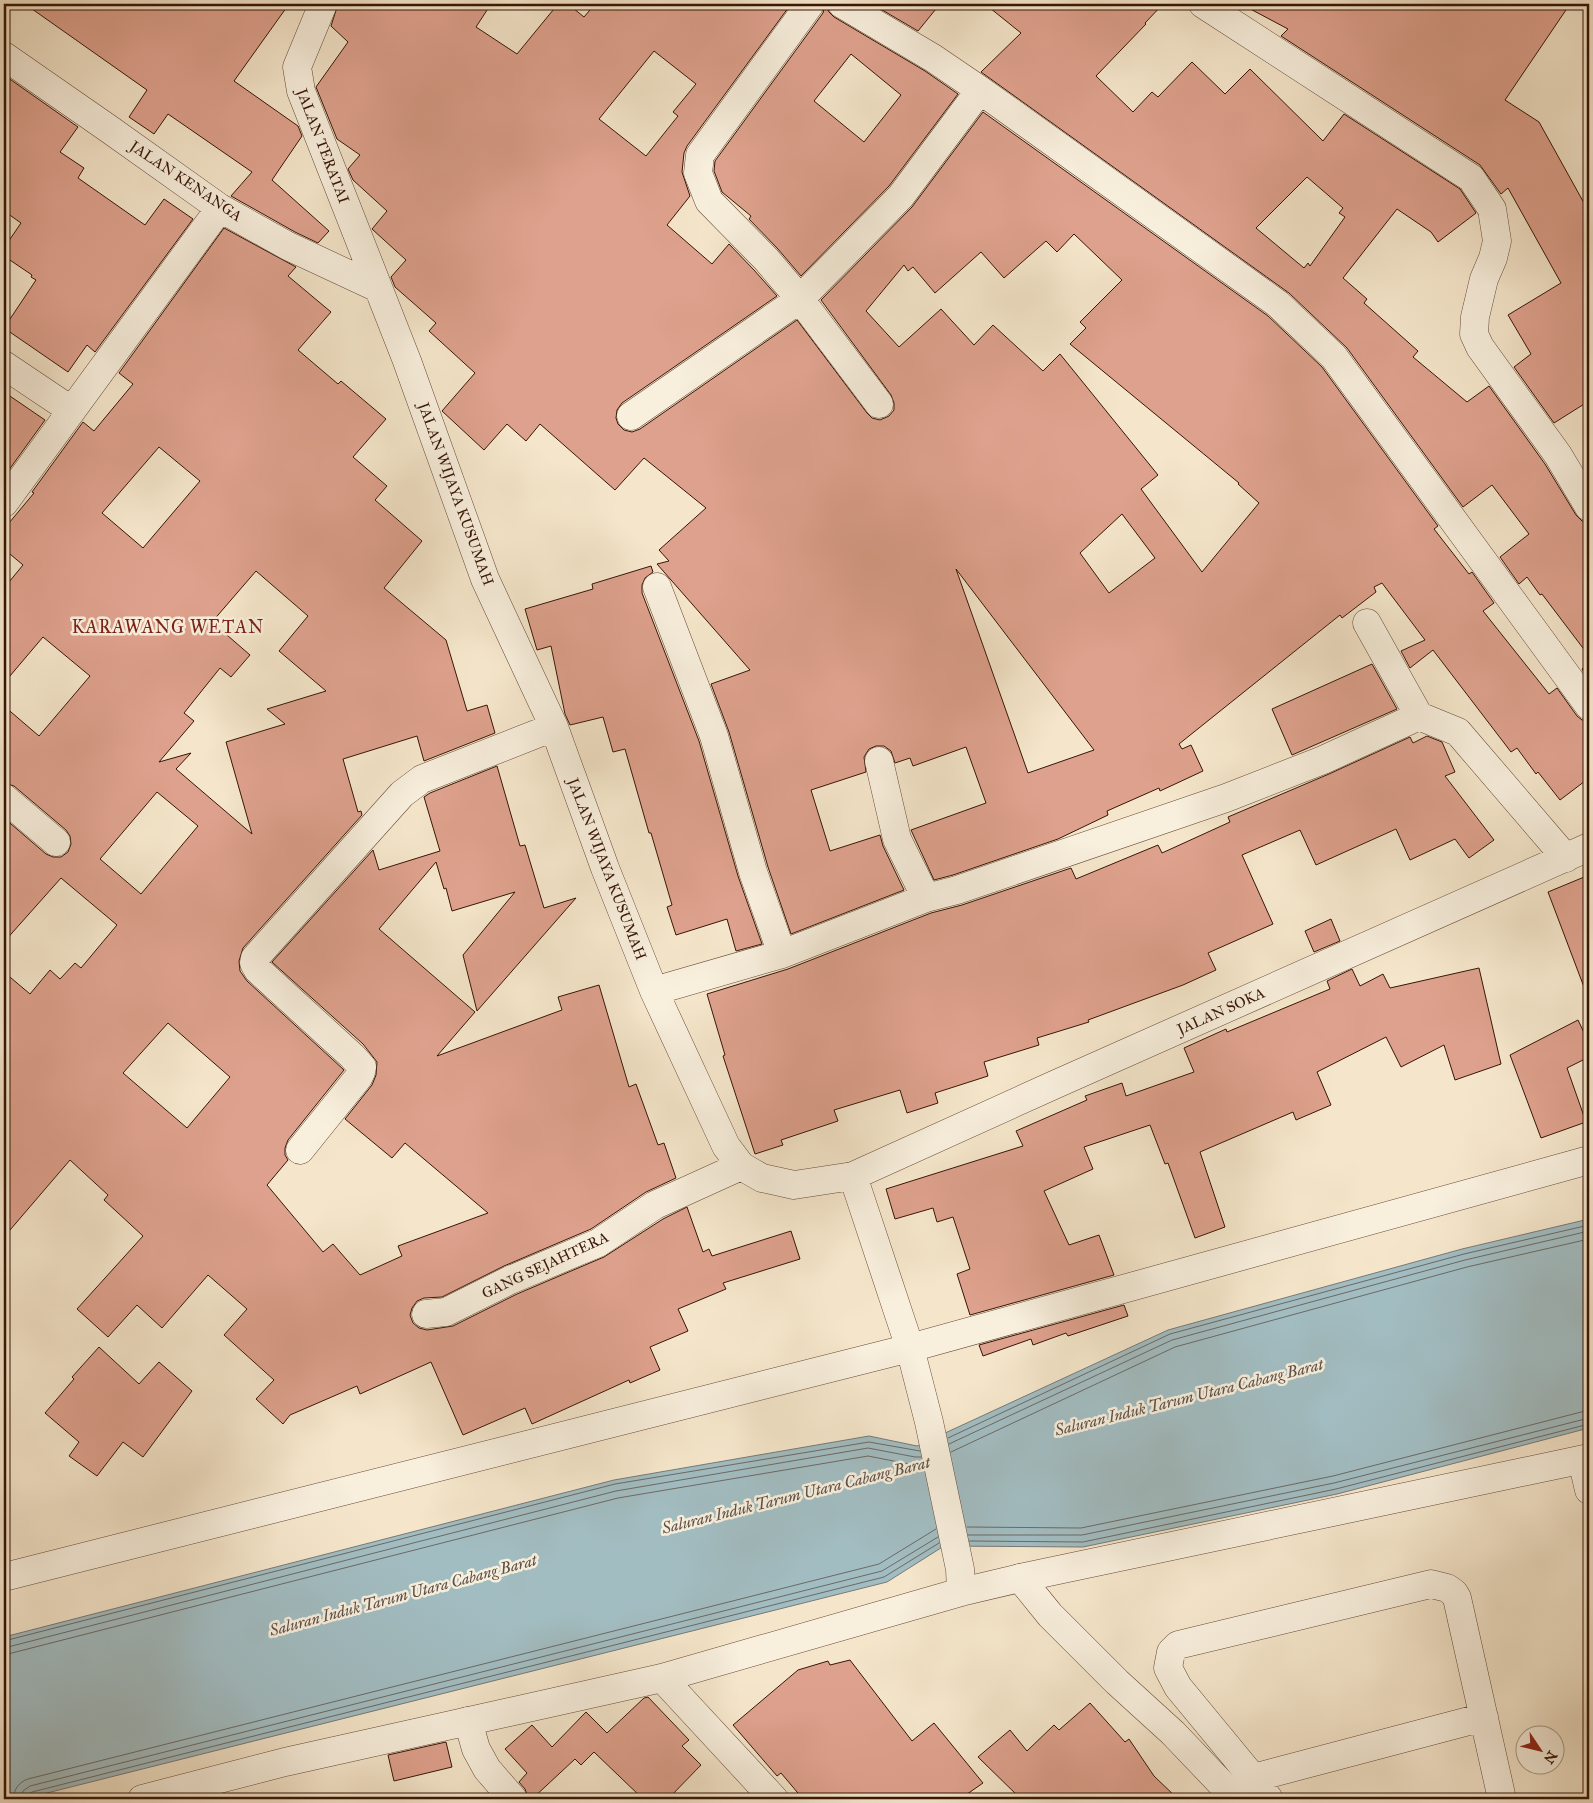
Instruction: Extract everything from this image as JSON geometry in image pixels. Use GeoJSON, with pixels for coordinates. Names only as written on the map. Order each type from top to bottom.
{"type":"FeatureCollection","features":[{"type":"Feature","properties":{"kind":"street","name":"JALAN TERATAI"},"geometry":{"type":"LineString","coordinates":[[323,4],[297,67],[300,91],[378,288]]}},
{"type":"Feature","properties":{"kind":"street"},"geometry":{"type":"LineString","coordinates":[[810,4],[700,155],[698,173],[709,201],[766,259],[800,299],[879,404]]}},
{"type":"Feature","properties":{"kind":"street"},"geometry":{"type":"LineString","coordinates":[[842,4],[933,58],[980,90],[1278,304],[1334,357],[1589,706]]}},
{"type":"Feature","properties":{"kind":"street"},"geometry":{"type":"LineString","coordinates":[[1203,4],[1471,178],[1492,209],[1497,240],[1493,258],[1484,279],[1475,317],[1474,334],[1480,347],[1558,455],[1589,507]]}},
{"type":"Feature","properties":{"kind":"street","name":"JALAN KENANGA"},"geometry":{"type":"LineString","coordinates":[[4,56],[220,208],[288,246],[378,288]]}},
{"type":"Feature","properties":{"kind":"street"},"geometry":{"type":"LineString","coordinates":[[631,416],[800,299],[901,196],[980,90]]}},
{"type":"Feature","properties":{"kind":"street"},"geometry":{"type":"LineString","coordinates":[[4,503],[220,208]]}},
{"type":"Feature","properties":{"kind":"street","name":"JALAN WIJAYA KUSUMAH"},"geometry":{"type":"LineString","coordinates":[[378,288],[408,360],[485,579],[554,727],[605,868],[654,991],[726,1146],[741,1166],[762,1178],[794,1185],[853,1176]]}},
{"type":"Feature","properties":{"kind":"street"},"geometry":{"type":"LineString","coordinates":[[4,365],[71,410]]}},
{"type":"Feature","properties":{"kind":"street"},"geometry":{"type":"LineString","coordinates":[[657,587],[714,736],[753,872],[782,954]]}},
{"type":"Feature","properties":{"kind":"street"},"geometry":{"type":"LineString","coordinates":[[1367,623],[1419,716],[1458,732],[1578,853]]}},
{"type":"Feature","properties":{"kind":"street"},"geometry":{"type":"LineString","coordinates":[[654,991],[782,954],[926,898],[957,890],[1226,798],[1322,760],[1419,716]]}},
{"type":"Feature","properties":{"kind":"street"},"geometry":{"type":"LineString","coordinates":[[300,1150],[358,1078],[362,1067],[258,970],[254,963],[255,958],[402,794],[422,779],[554,727]]}},
{"type":"Feature","properties":{"kind":"street"},"geometry":{"type":"LineString","coordinates":[[879,761],[897,839],[926,898]]}},
{"type":"Feature","properties":{"kind":"street"},"geometry":{"type":"LineString","coordinates":[[4,798],[56,842]]}},
{"type":"Feature","properties":{"kind":"street","name":"JALAN SOKA"},"geometry":{"type":"LineString","coordinates":[[853,1176],[1578,853]]}},
{"type":"Feature","properties":{"kind":"street"},"geometry":{"type":"LineString","coordinates":[[4,1577],[910,1348],[1589,1160]]}},
{"type":"Feature","properties":{"kind":"street","name":"GANG SEJAHTERA"},"geometry":{"type":"LineString","coordinates":[[426,1314],[446,1312],[510,1280],[598,1243],[655,1205],[741,1166]]}},
{"type":"Feature","properties":{"kind":"street"},"geometry":{"type":"LineString","coordinates":[[853,1176],[910,1348],[929,1422],[960,1580]]}},
{"type":"Feature","properties":{"kind":"street"},"geometry":{"type":"LineString","coordinates":[[142,1799],[285,1762],[662,1678],[960,1580],[1020,1578],[1586,1459],[1589,1490]]}},
{"type":"Feature","properties":{"kind":"street"},"geometry":{"type":"LineString","coordinates":[[1020,1578],[1050,1615],[1117,1682],[1173,1733],[1236,1799]]}},
{"type":"Feature","properties":{"kind":"street"},"geometry":{"type":"LineString","coordinates":[[1484,1717],[1261,1789],[1178,1687],[1168,1668],[1170,1652],[1178,1645],[1431,1584],[1446,1588],[1454,1593],[1457,1598],[1484,1717],[1502,1799]]}},
{"type":"Feature","properties":{"kind":"street"},"geometry":{"type":"LineString","coordinates":[[662,1678],[774,1799]]}},
{"type":"Feature","properties":{"kind":"street"},"geometry":{"type":"LineString","coordinates":[[468,1721],[476,1749],[487,1769],[513,1799]]}},
{"type":"Feature","properties":{"kind":"water","name":"Saluran Induk Tarum Utara Cabang Barat"},"geometry":{"type":"Polygon","coordinates":[[[1589,1219],[1589,1428],[1337,1494],[1083,1547],[944,1546],[887,1582],[23,1799],[4,1799],[4,1637],[614,1480],[869,1436],[917,1446],[1168,1330],[1462,1249],[1589,1219]]]}},
{"type":"Feature","properties":{"kind":"building"},"geometry":{"type":"Polygon","coordinates":[[[25,4],[289,4],[234,81],[298,126],[302,136],[272,180],[329,231],[318,243],[231,196],[252,172],[168,114],[154,134],[129,117],[147,90],[25,4]]]}},
{"type":"Feature","properties":{"kind":"building"},"geometry":{"type":"Polygon","coordinates":[[[338,4],[491,4],[476,27],[517,54],[558,4],[568,4],[584,17],[595,4],[791,4],[687,146],[684,153],[682,172],[690,196],[667,225],[712,264],[729,244],[777,296],[622,403],[617,410],[616,418],[618,424],[624,430],[632,432],[640,429],[797,320],[867,413],[872,418],[880,420],[889,416],[894,410],[891,395],[821,300],[912,207],[983,112],[1268,316],[1322,367],[1438,526],[1434,529],[1469,574],[1472,572],[1494,603],[1483,611],[1549,694],[1557,688],[1577,716],[1582,720],[1589,721],[1589,778],[1560,800],[1538,772],[1536,774],[1517,748],[1511,752],[1433,650],[1410,668],[1401,651],[1425,640],[1382,583],[1374,587],[1376,592],[1342,618],[1340,615],[1179,744],[1182,749],[1191,745],[1203,771],[1160,791],[1159,788],[1107,811],[1108,815],[1058,839],[953,875],[934,880],[911,830],[986,803],[966,747],[913,766],[910,758],[895,763],[891,751],[884,746],[876,746],[869,749],[864,757],[866,772],[811,790],[830,851],[880,835],[883,846],[904,890],[791,934],[768,867],[729,732],[711,684],[750,670],[657,564],[669,561],[659,550],[706,508],[644,458],[615,490],[540,424],[526,441],[507,424],[484,450],[442,411],[475,373],[429,331],[436,323],[395,287],[391,277],[406,260],[372,229],[387,211],[353,180],[348,169],[360,155],[337,139],[316,87],[348,42],[331,26],[338,4]],[[654,51],[599,119],[646,156],[678,116],[673,112],[696,84],[654,51]],[[1074,234],[1057,252],[1046,241],[1004,278],[981,252],[935,293],[913,267],[908,271],[904,265],[866,311],[899,347],[941,309],[974,345],[993,325],[1043,371],[1060,354],[1158,475],[1141,489],[1202,572],[1259,503],[1239,483],[1070,344],[1086,328],[1080,322],[1122,280],[1074,234]],[[1122,514],[1080,553],[1109,593],[1155,558],[1122,514]],[[956,569],[1028,773],[1094,750],[956,569]]]}},
{"type":"Feature","properties":{"kind":"building"},"geometry":{"type":"Polygon","coordinates":[[[825,4],[834,17],[925,71],[958,94],[889,186],[801,276],[749,219],[751,216],[722,192],[714,171],[715,161],[823,13],[825,4]],[[851,54],[814,101],[864,142],[901,95],[851,54]]]}},
{"type":"Feature","properties":{"kind":"building"},"geometry":{"type":"Polygon","coordinates":[[[872,4],[940,4],[918,31],[872,4]]]}},
{"type":"Feature","properties":{"kind":"building"},"geometry":{"type":"Polygon","coordinates":[[[985,4],[1163,4],[1096,76],[1133,112],[1152,92],[1158,97],[1192,62],[1225,94],[1250,69],[1323,141],[1344,114],[1460,189],[1476,213],[1438,242],[1431,232],[1397,209],[1343,278],[1367,299],[1364,303],[1418,351],[1413,357],[1467,402],[1489,386],[1545,464],[1576,515],[1582,521],[1589,523],[1589,656],[1527,577],[1519,584],[1500,557],[1529,534],[1492,485],[1463,507],[1347,348],[1289,293],[981,72],[1021,33],[985,4]],[[1307,177],[1256,228],[1304,268],[1308,263],[1310,266],[1345,217],[1339,213],[1343,208],[1307,177]]]}},
{"type":"Feature","properties":{"kind":"building"},"geometry":{"type":"Polygon","coordinates":[[[1241,4],[1570,4],[1505,100],[1539,122],[1589,212],[1589,401],[1554,423],[1514,367],[1531,354],[1508,315],[1561,283],[1508,188],[1501,194],[1480,165],[1281,36],[1288,29],[1241,4]]]}},
{"type":"Feature","properties":{"kind":"building"},"geometry":{"type":"Polygon","coordinates":[[[4,75],[78,127],[60,152],[84,168],[78,178],[145,225],[164,199],[193,219],[95,352],[87,345],[68,372],[4,328],[36,280],[31,277],[32,275],[4,256],[4,248],[21,223],[4,211],[4,75]]]}},
{"type":"Feature","properties":{"kind":"building"},"geometry":{"type":"Polygon","coordinates":[[[224,228],[296,267],[288,276],[331,312],[298,350],[338,384],[341,381],[386,419],[353,457],[387,486],[375,500],[422,541],[384,588],[446,640],[467,711],[487,705],[495,733],[424,761],[417,736],[343,759],[358,812],[361,811],[362,815],[243,948],[239,961],[240,971],[247,981],[344,1070],[288,1140],[285,1155],[288,1160],[267,1185],[323,1252],[333,1244],[360,1275],[402,1256],[398,1246],[488,1213],[405,1143],[392,1158],[345,1119],[372,1085],[376,1075],[377,1062],[363,1044],[272,962],[373,850],[379,870],[440,851],[424,797],[497,766],[520,846],[525,845],[544,908],[576,898],[477,1011],[463,955],[515,892],[452,911],[436,862],[379,929],[475,1012],[437,1056],[562,1010],[558,997],[599,985],[629,1087],[636,1084],[658,1145],[664,1143],[676,1178],[646,1192],[591,1229],[504,1266],[442,1297],[424,1298],[417,1301],[410,1315],[413,1323],[419,1328],[427,1330],[453,1326],[517,1294],[604,1257],[663,1219],[687,1207],[703,1252],[709,1249],[712,1256],[791,1231],[800,1259],[723,1283],[726,1289],[678,1309],[688,1331],[650,1347],[660,1370],[630,1383],[629,1380],[532,1424],[525,1408],[463,1435],[431,1362],[360,1394],[357,1386],[290,1415],[283,1424],[256,1399],[274,1380],[224,1335],[247,1309],[208,1275],[162,1328],[137,1305],[108,1337],[77,1309],[143,1236],[104,1200],[108,1195],[70,1160],[4,1237],[4,972],[30,994],[50,970],[60,979],[75,963],[81,968],[117,925],[61,878],[4,942],[4,818],[46,854],[53,857],[61,857],[68,852],[71,844],[70,836],[66,830],[14,786],[4,783],[4,706],[39,736],[90,676],[43,637],[4,683],[4,588],[23,565],[4,549],[4,529],[34,493],[32,492],[83,422],[94,431],[133,384],[119,373],[224,228]],[[159,447],[102,513],[143,548],[200,481],[159,447]],[[256,571],[212,622],[250,655],[231,677],[220,668],[184,713],[194,721],[159,762],[191,753],[176,769],[252,834],[226,742],[285,724],[267,709],[326,691],[279,651],[308,616],[256,571]],[[157,792],[100,859],[141,894],[198,826],[157,792]],[[168,1023],[123,1073],[187,1128],[230,1077],[168,1023]]]}},
{"type":"Feature","properties":{"kind":"building"},"geometry":{"type":"Polygon","coordinates":[[[4,392],[45,420],[6,474],[4,473],[4,392]]]}},
{"type":"Feature","properties":{"kind":"building"},"geometry":{"type":"Polygon","coordinates":[[[651,566],[653,572],[645,578],[642,585],[642,593],[699,741],[738,876],[762,944],[736,951],[727,919],[676,935],[667,907],[672,905],[625,749],[613,752],[603,717],[570,725],[565,714],[551,646],[537,650],[525,609],[593,589],[592,584],[651,566]]]}},
{"type":"Feature","properties":{"kind":"building"},"geometry":{"type":"Polygon","coordinates":[[[1589,663],[1589,680],[1582,669],[1589,663]]]}},
{"type":"Feature","properties":{"kind":"building"},"geometry":{"type":"Polygon","coordinates":[[[1372,664],[1397,709],[1292,755],[1272,709],[1372,664]]]}},
{"type":"Feature","properties":{"kind":"building"},"geometry":{"type":"Polygon","coordinates":[[[1427,736],[1442,742],[1455,772],[1445,776],[1494,840],[1469,858],[1455,839],[1410,860],[1396,829],[1316,865],[1300,830],[1242,855],[1273,924],[1208,953],[1216,970],[1183,985],[1088,1020],[1089,1022],[1037,1038],[1039,1045],[984,1062],[988,1076],[935,1093],[938,1103],[907,1113],[900,1090],[834,1110],[838,1121],[781,1140],[783,1145],[755,1154],[723,1056],[725,1055],[707,994],[788,969],[931,913],[962,905],[1071,868],[1076,879],[1158,845],[1162,853],[1230,822],[1228,817],[1410,737],[1413,743],[1427,736]]]}},
{"type":"Feature","properties":{"kind":"building"},"geometry":{"type":"Polygon","coordinates":[[[1589,875],[1589,994],[1587,995],[1548,892],[1589,875]]]}},
{"type":"Feature","properties":{"kind":"building"},"geometry":{"type":"Polygon","coordinates":[[[1331,919],[1340,941],[1314,952],[1305,931],[1331,919]]]}},
{"type":"Feature","properties":{"kind":"building"},"geometry":{"type":"Polygon","coordinates":[[[1479,968],[1501,1064],[1455,1080],[1444,1045],[1401,1067],[1386,1037],[1317,1072],[1331,1105],[1296,1120],[1293,1112],[1200,1152],[1225,1227],[1195,1238],[1168,1163],[1165,1164],[1150,1125],[1084,1147],[1093,1169],[1044,1191],[1069,1245],[1099,1235],[1114,1275],[970,1315],[957,1274],[970,1269],[953,1217],[937,1222],[933,1208],[895,1219],[886,1189],[1023,1146],[1016,1131],[1087,1100],[1085,1096],[1122,1083],[1126,1096],[1194,1072],[1184,1048],[1226,1029],[1227,1032],[1330,989],[1327,981],[1352,969],[1360,986],[1383,974],[1390,988],[1479,968]]]}},
{"type":"Feature","properties":{"kind":"building"},"geometry":{"type":"Polygon","coordinates":[[[1578,1020],[1589,1043],[1589,1057],[1567,1068],[1586,1122],[1541,1138],[1510,1055],[1578,1020]]]}},
{"type":"Feature","properties":{"kind":"building"},"geometry":{"type":"Polygon","coordinates":[[[1124,1305],[1128,1316],[1068,1336],[1066,1333],[1033,1345],[1031,1339],[983,1356],[979,1345],[1124,1305]]]}},
{"type":"Feature","properties":{"kind":"building"},"geometry":{"type":"Polygon","coordinates":[[[99,1347],[139,1384],[159,1362],[192,1391],[143,1457],[123,1442],[97,1476],[69,1456],[79,1442],[45,1413],[74,1379],[72,1377],[99,1347]]]}},
{"type":"Feature","properties":{"kind":"building"},"geometry":{"type":"Polygon","coordinates":[[[850,1660],[912,1741],[934,1723],[983,1783],[960,1799],[803,1799],[781,1773],[777,1776],[733,1725],[798,1670],[828,1661],[830,1665],[850,1660]]]}},
{"type":"Feature","properties":{"kind":"building"},"geometry":{"type":"Polygon","coordinates":[[[648,1697],[689,1740],[682,1746],[701,1765],[668,1799],[643,1799],[594,1752],[581,1765],[575,1759],[532,1799],[528,1797],[525,1789],[519,1782],[527,1773],[505,1749],[532,1725],[552,1747],[586,1712],[607,1733],[644,1698],[648,1697]]]}},
{"type":"Feature","properties":{"kind":"building"},"geometry":{"type":"Polygon","coordinates":[[[1090,1703],[1125,1742],[1129,1739],[1154,1776],[1178,1799],[1021,1799],[978,1757],[1010,1730],[1027,1751],[1054,1725],[1059,1730],[1090,1703]]]}},
{"type":"Feature","properties":{"kind":"building"},"geometry":{"type":"Polygon","coordinates":[[[446,1742],[452,1767],[394,1781],[388,1755],[446,1742]]]}},
{"type":"Feature","properties":{"kind":"district","name":"KARAWANG WETAN"},"geometry":{"type":"Point","coordinates":[168,627]}}]}
